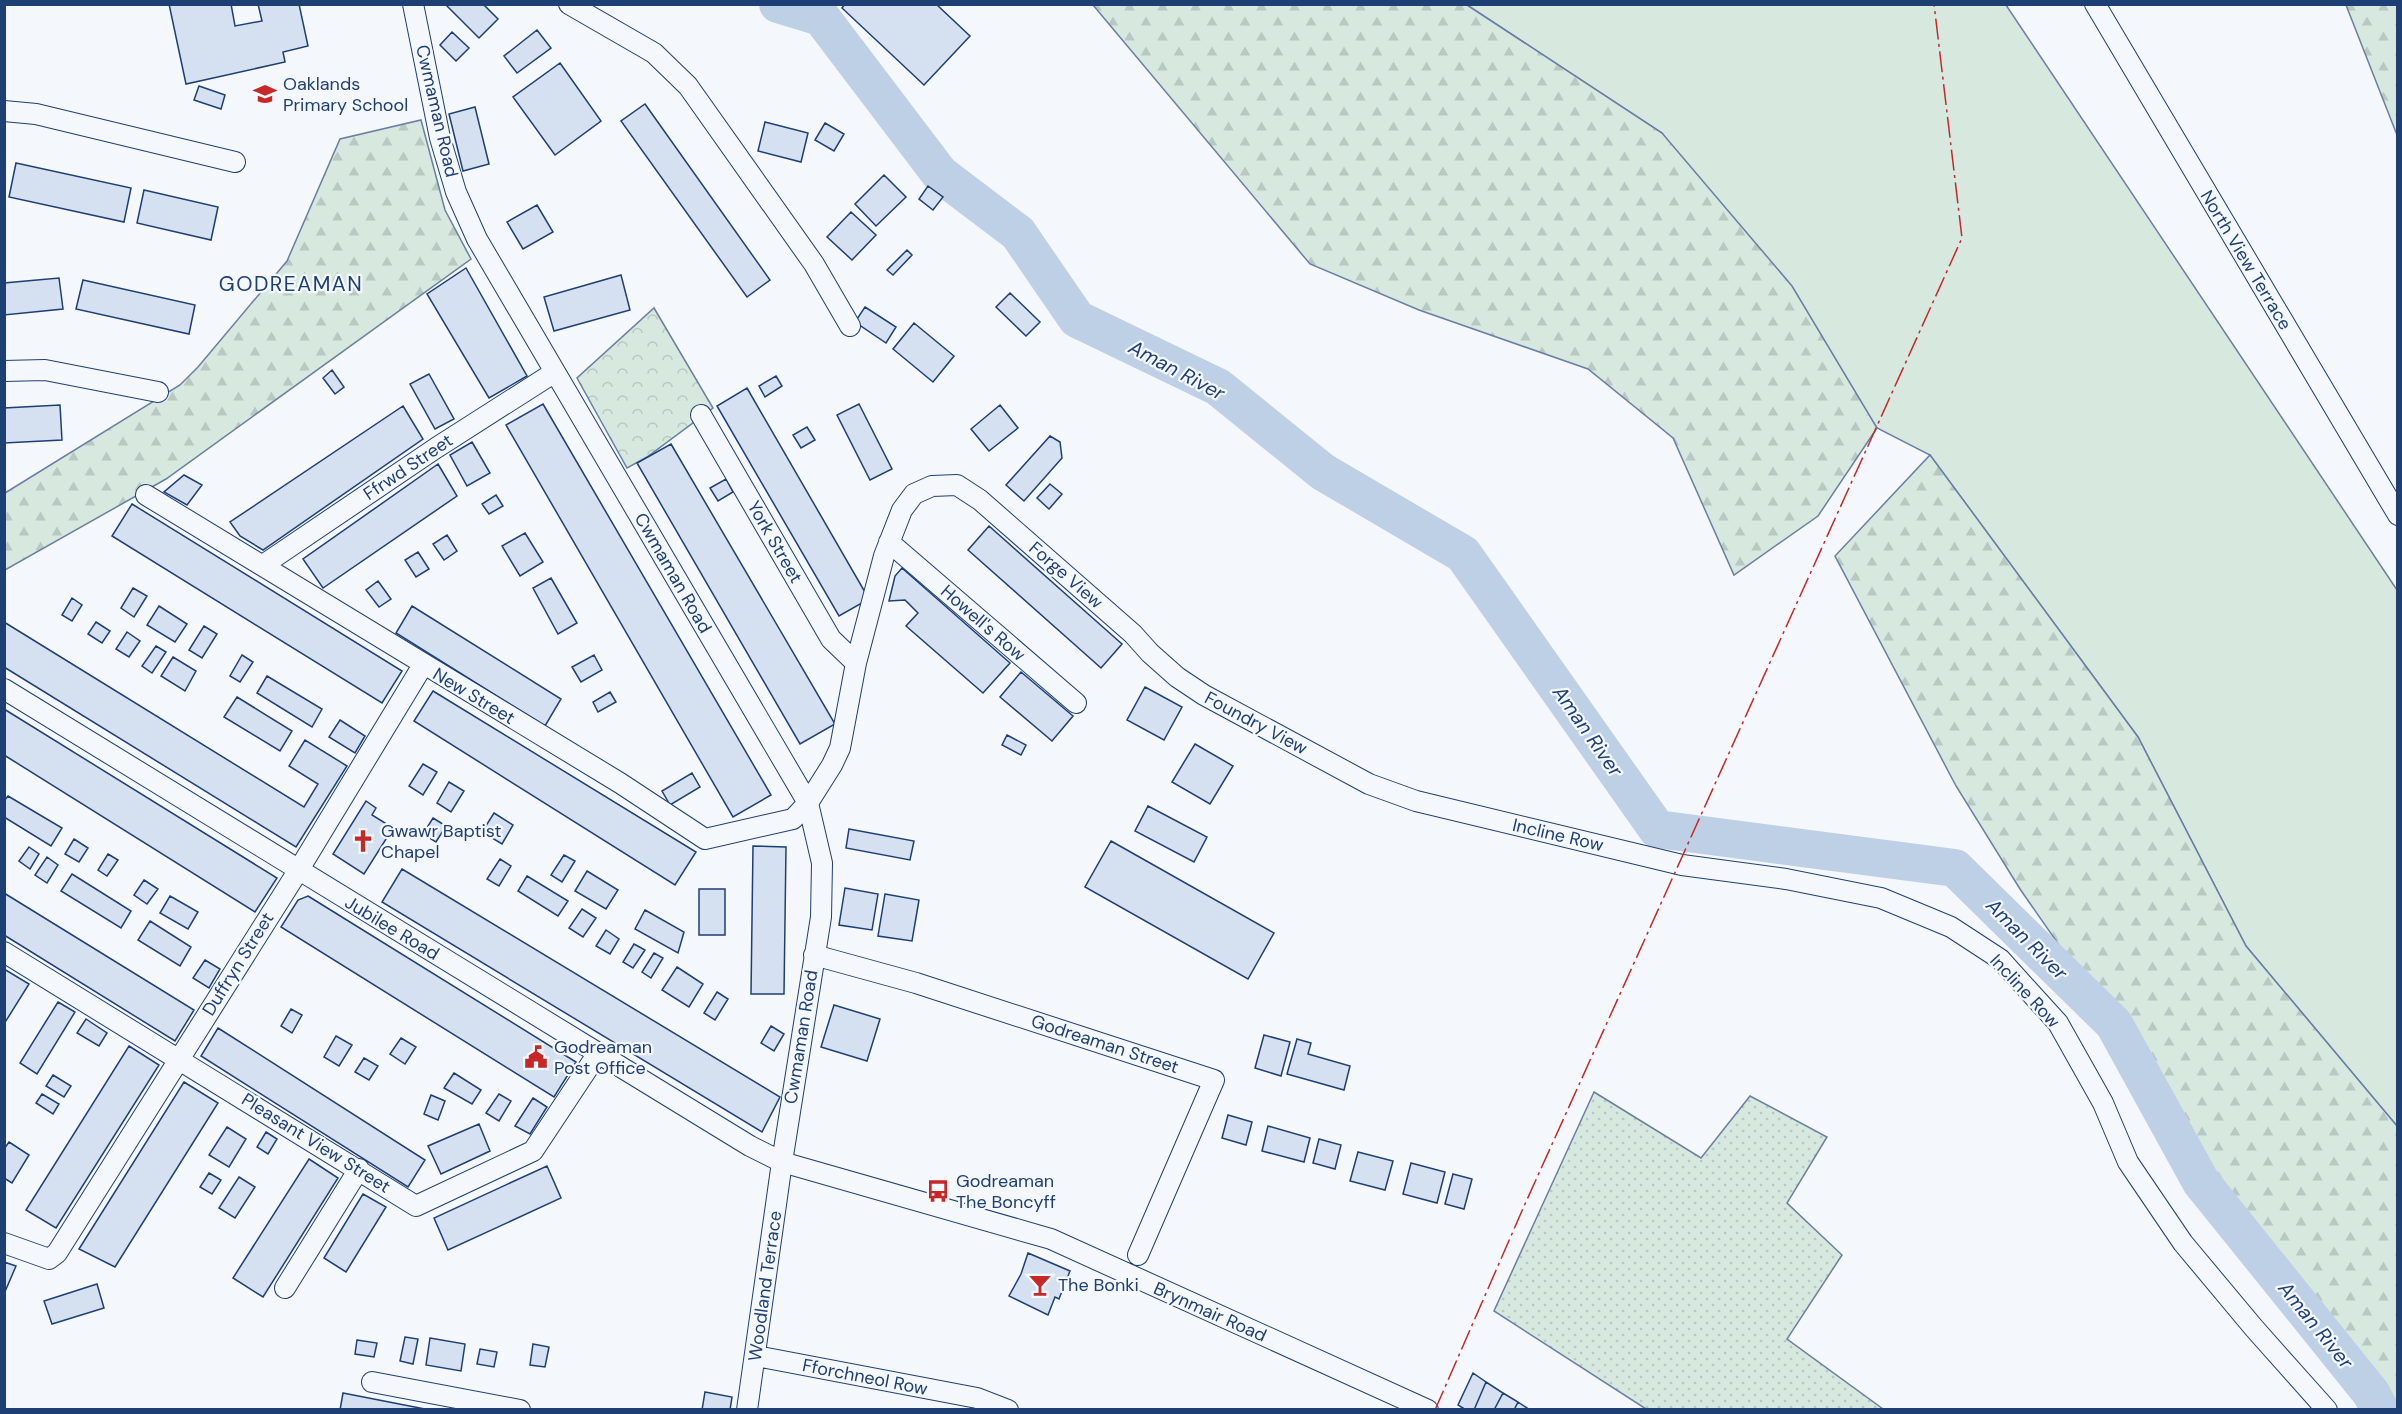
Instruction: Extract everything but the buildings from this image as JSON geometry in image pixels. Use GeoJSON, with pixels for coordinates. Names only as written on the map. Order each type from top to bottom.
{"type":"FeatureCollection","features":[{"type":"Feature","properties":{"kind":"street","name":"Cwmaman Road"},"geometry":{"type":"LineString","coordinates":[[413,4],[440,138],[456,192],[477,239],[808,803],[822,863],[821,916],[782,1162]]}},
{"type":"Feature","properties":{"kind":"street"},"geometry":{"type":"LineString","coordinates":[[569,4],[654,53],[688,86],[814,264],[850,326]]}},
{"type":"Feature","properties":{"kind":"street","name":"North View Terrace"},"geometry":{"type":"LineString","coordinates":[[2095,4],[2397,515]]}},
{"type":"Feature","properties":{"kind":"street"},"geometry":{"type":"LineString","coordinates":[[4,111],[36,114],[235,162]]}},
{"type":"Feature","properties":{"kind":"street"},"geometry":{"type":"LineString","coordinates":[[4,370],[45,370],[158,392]]}},
{"type":"Feature","properties":{"kind":"street","name":"Ffrwd Street"},"geometry":{"type":"LineString","coordinates":[[263,565],[436,448],[555,372]]}},
{"type":"Feature","properties":{"kind":"street","name":"York Street"},"geometry":{"type":"LineString","coordinates":[[701,415],[831,639],[856,663]]}},
{"type":"Feature","properties":{"kind":"street","name":"Forge View"},"geometry":{"type":"LineString","coordinates":[[889,542],[902,510],[914,494],[932,486],[957,485],[980,500],[1133,634],[1150,653]]}},
{"type":"Feature","properties":{"kind":"street","name":"New Street"},"geometry":{"type":"LineString","coordinates":[[146,495],[620,783],[705,839],[793,819],[808,803],[832,765],[840,748],[856,663],[889,542]]}},
{"type":"Feature","properties":{"kind":"street","name":"Howell's Row"},"geometry":{"type":"LineString","coordinates":[[889,542],[1076,703]]}},
{"type":"Feature","properties":{"kind":"street","name":"Foundry View"},"geometry":{"type":"LineString","coordinates":[[1150,653],[1177,677],[1204,695],[1369,784]]}},
{"type":"Feature","properties":{"kind":"street","name":"Duffryn Street"},"geometry":{"type":"LineString","coordinates":[[4,1243],[49,1259],[57,1253],[298,870],[423,665]]}},
{"type":"Feature","properties":{"kind":"street","name":"Jubilee Road"},"geometry":{"type":"LineString","coordinates":[[4,689],[750,1146],[782,1162]]}},
{"type":"Feature","properties":{"kind":"street","name":"Incline Row"},"geometry":{"type":"LineString","coordinates":[[1369,784],[1416,801],[1682,865],[1786,879],[1881,898],[1952,927],[2000,959],[2058,1023],[2103,1103],[2128,1162],[2183,1243],[2327,1410]]}},
{"type":"Feature","properties":{"kind":"street","name":"Pleasant View Street"},"geometry":{"type":"LineString","coordinates":[[4,952],[416,1206],[533,1151],[598,1053]]}},
{"type":"Feature","properties":{"kind":"street","name":"Godreaman Street"},"geometry":{"type":"LineString","coordinates":[[814,955],[916,983],[1214,1080],[1138,1255]]}},
{"type":"Feature","properties":{"kind":"street","name":"Woodland Terrace"},"geometry":{"type":"LineString","coordinates":[[747,1410],[782,1162]]}},
{"type":"Feature","properties":{"kind":"street","name":"Brynmair Road"},"geometry":{"type":"LineString","coordinates":[[782,1162],[1050,1239],[1428,1410]]}},
{"type":"Feature","properties":{"kind":"street"},"geometry":{"type":"LineString","coordinates":[[285,1288],[359,1169]]}},
{"type":"Feature","properties":{"kind":"street","name":"Fforchneol Row"},"geometry":{"type":"LineString","coordinates":[[756,1356],[977,1398],[1008,1410]]}},
{"type":"Feature","properties":{"kind":"street"},"geometry":{"type":"LineString","coordinates":[[372,1382],[520,1410]]}},
{"type":"Feature","properties":{"kind":"green space"},"geometry":{"type":"Polygon","coordinates":[[[1093,5],[1467,5],[1662,133],[1792,286],[1877,428],[1818,516],[1734,575],[1673,438],[1588,369],[1419,310],[1310,264],[1093,5]]]}},
{"type":"Feature","properties":{"kind":"green space"},"geometry":{"type":"Polygon","coordinates":[[[1467,5],[2006,5],[2397,590],[2397,1126],[2246,946],[2138,737],[1930,455],[1877,428],[1662,133],[1467,5]]]}},
{"type":"Feature","properties":{"kind":"green space"},"geometry":{"type":"Polygon","coordinates":[[[2346,5],[2397,5],[2397,135],[2346,5]]]}},
{"type":"Feature","properties":{"kind":"green space"},"geometry":{"type":"Polygon","coordinates":[[[421,120],[445,210],[471,259],[166,479],[5,570],[5,493],[180,385],[198,367],[287,261],[340,139],[421,120]]]}},
{"type":"Feature","properties":{"kind":"green space"},"geometry":{"type":"Polygon","coordinates":[[[654,308],[713,408],[647,457],[627,468],[577,378],[654,308]]]}},
{"type":"Feature","properties":{"kind":"green space"},"geometry":{"type":"Polygon","coordinates":[[[1930,455],[2138,737],[2246,946],[2397,1126],[2397,1409],[2380,1409],[2371,1393],[2201,1182],[2114,1024],[2020,889],[1956,786],[1835,556],[1930,455]]]}},
{"type":"Feature","properties":{"kind":"green space"},"geometry":{"type":"Polygon","coordinates":[[[1594,1092],[1701,1158],[1750,1096],[1827,1137],[1787,1203],[1842,1255],[1787,1339],[1883,1409],[1646,1409],[1494,1311],[1594,1092]]]}},
{"type":"Feature","properties":{"kind":"waterway","name":"Aman River"},"geometry":{"type":"LineString","coordinates":[[778,4],[821,17],[940,174],[1018,233],[1077,319],[1218,387],[1323,472],[1463,554],[1657,829],[1955,868],[2114,1024],[2201,1182],[2371,1393],[2380,1410]]}},
{"type":"Feature","properties":{"kind":"power"},"geometry":{"type":"LineString","coordinates":[[1435,1410],[1525,1204],[1962,238],[1934,4]]}},
{"type":"Feature","properties":{"kind":"place","name":"Oaklands Primary School"},"geometry":{"type":"Point","coordinates":[265,94]}},
{"type":"Feature","properties":{"kind":"place","name":"Gwawr Baptist Chapel"},"geometry":{"type":"Point","coordinates":[363,841]}},
{"type":"Feature","properties":{"kind":"place","name":"Godreaman Post Office"},"geometry":{"type":"Point","coordinates":[536,1057]}},
{"type":"Feature","properties":{"kind":"place","name":"Godreaman The Boncyff"},"geometry":{"type":"Point","coordinates":[938,1191]}},
{"type":"Feature","properties":{"kind":"place","name":"The Bonki"},"geometry":{"type":"Point","coordinates":[1040,1285]}},
{"type":"Feature","properties":{"kind":"district","name":"GODREAMAN"},"geometry":{"type":"Point","coordinates":[291,284]}}]}
